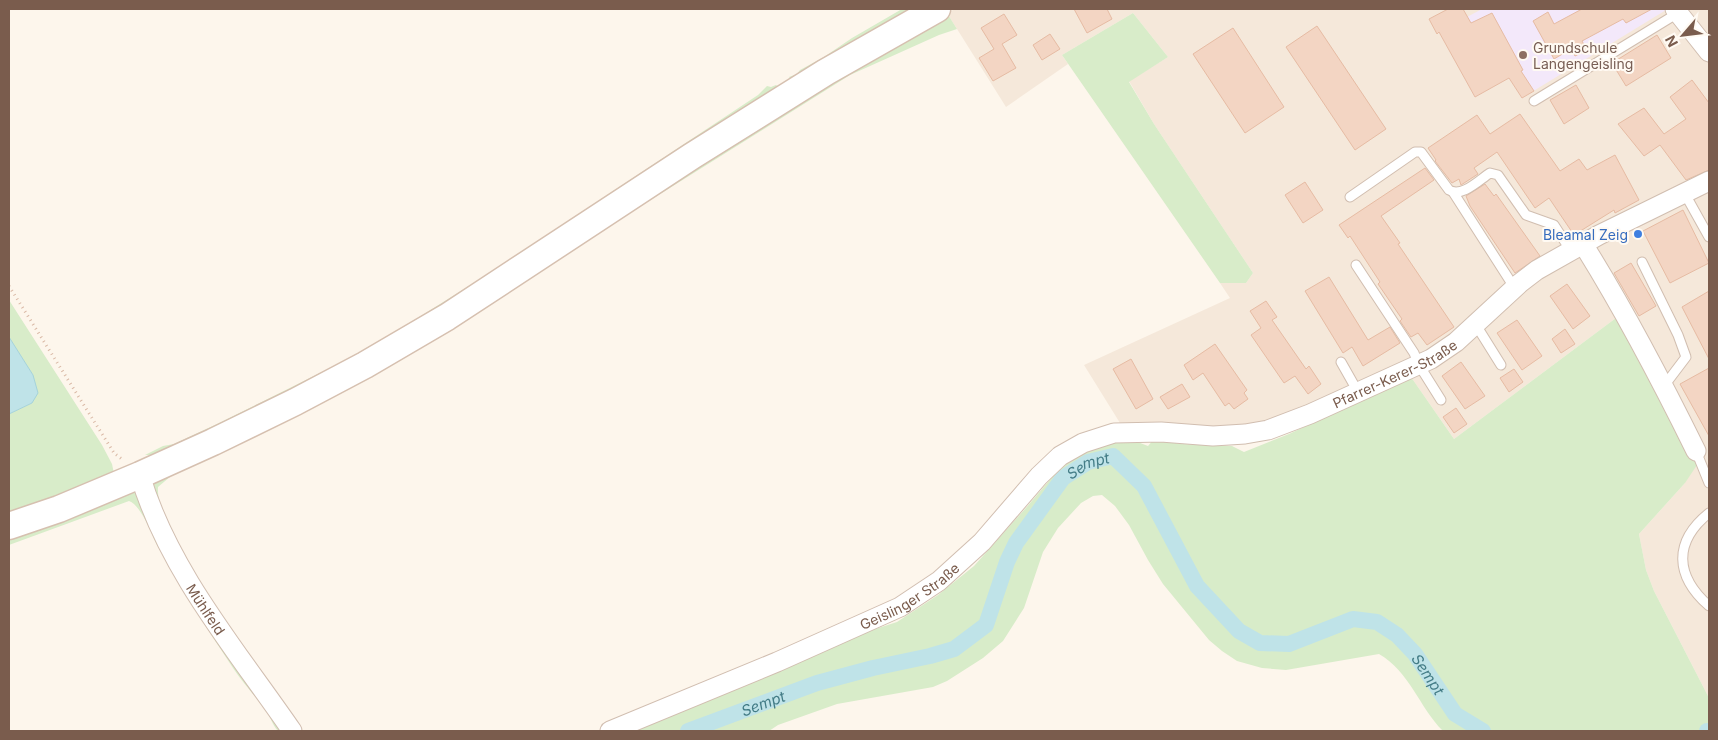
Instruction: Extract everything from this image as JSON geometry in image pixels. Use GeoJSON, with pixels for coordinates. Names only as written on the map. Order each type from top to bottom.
{"type":"FeatureCollection","features":[{"type":"Feature","properties":{"kind":"main road"},"geometry":{"type":"LineString","coordinates":[[9,526],[59,509],[213,442],[365,365],[475,298],[700,151],[826,72],[937,9]]}},
{"type":"Feature","properties":{"kind":"street"},"geometry":{"type":"LineString","coordinates":[[1677,11],[1709,52]]}},
{"type":"Feature","properties":{"kind":"street","name":"Pfarrer-Kerer-Straße"},"geometry":{"type":"LineString","coordinates":[[1176,433],[1213,436],[1268,430],[1310,414],[1419,365],[1456,342],[1514,287],[1537,270],[1709,181]]}},
{"type":"Feature","properties":{"kind":"street"},"geometry":{"type":"LineString","coordinates":[[1577,248],[1609,284],[1703,457]]}},
{"type":"Feature","properties":{"kind":"street","name":"Geislinger Straße"},"geometry":{"type":"LineString","coordinates":[[610,731],[777,662],[900,607],[939,581],[982,542],[1039,476],[1060,456],[1083,443],[1114,433],[1176,433]]}},
{"type":"Feature","properties":{"kind":"street","name":"Mühlfeld"},"geometry":{"type":"LineString","coordinates":[[140,475],[156,521],[185,574],[225,636],[292,731]]}},
{"type":"Feature","properties":{"kind":"lane"},"geometry":{"type":"LineString","coordinates":[[1534,101],[1677,11]]}},
{"type":"Feature","properties":{"kind":"lane"},"geometry":{"type":"LineString","coordinates":[[1350,197],[1418,152],[1421,152],[1449,190],[1453,192],[1514,287]]}},
{"type":"Feature","properties":{"kind":"lane"},"geometry":{"type":"LineString","coordinates":[[1453,192],[1461,192],[1490,173],[1498,175],[1526,215],[1554,225],[1577,248]]}},
{"type":"Feature","properties":{"kind":"lane"},"geometry":{"type":"LineString","coordinates":[[1685,194],[1709,237]]}},
{"type":"Feature","properties":{"kind":"lane"},"geometry":{"type":"LineString","coordinates":[[1642,262],[1678,335],[1686,357],[1664,386]]}},
{"type":"Feature","properties":{"kind":"lane"},"geometry":{"type":"LineString","coordinates":[[1356,265],[1414,353],[1419,365],[1441,400]]}},
{"type":"Feature","properties":{"kind":"lane"},"geometry":{"type":"LineString","coordinates":[[1476,325],[1501,366]]}},
{"type":"Feature","properties":{"kind":"lane"},"geometry":{"type":"LineString","coordinates":[[1341,362],[1358,392]]}},
{"type":"Feature","properties":{"kind":"lane"},"geometry":{"type":"LineString","coordinates":[[1703,457],[1709,483]]}},
{"type":"Feature","properties":{"kind":"lane"},"geometry":{"type":"LineString","coordinates":[[1709,513],[1691,532],[1684,547],[1682,562],[1696,594],[1709,606]]}},
{"type":"Feature","properties":{"kind":"path"},"geometry":{"type":"LineString","coordinates":[[9,286],[114,453],[140,475]]}},
{"type":"Feature","properties":{"kind":"shaded area"},"geometry":{"type":"Polygon","coordinates":[[[955,9],[1709,9],[1709,698],[1654,591],[1646,570],[1639,534],[1685,483],[1620,315],[1454,439],[1411,377],[1317,403],[1259,425],[1201,432],[1120,423],[1084,365],[1230,298],[1220,283],[1246,283],[1253,273],[1154,124],[1129,81],[1168,57],[1133,13],[1062,55],[1068,64],[1006,107],[947,13],[955,9]]]}},
{"type":"Feature","properties":{"kind":"shaded area","name":"Grundschule Langengeisling"},"geometry":{"type":"Polygon","coordinates":[[[1482,9],[1666,10],[1522,98],[1509,78],[1475,97],[1439,32],[1482,9]]]}},
{"type":"Feature","properties":{"kind":"green space"},"geometry":{"type":"Polygon","coordinates":[[[902,9],[916,9],[791,80],[789,77],[797,74],[800,70],[902,9]]]}},
{"type":"Feature","properties":{"kind":"green space"},"geometry":{"type":"Polygon","coordinates":[[[947,13],[957,29],[939,35],[850,75],[625,216],[242,443],[171,476],[158,487],[159,499],[166,520],[181,552],[219,612],[303,731],[297,731],[184,566],[152,485],[156,479],[891,48],[922,33],[947,13]]]}},
{"type":"Feature","properties":{"kind":"green space"},"geometry":{"type":"Polygon","coordinates":[[[1133,13],[1168,57],[1129,82],[1154,124],[1253,273],[1246,283],[1220,283],[1062,55],[1133,13]]]}},
{"type":"Feature","properties":{"kind":"green space"},"geometry":{"type":"Polygon","coordinates":[[[776,85],[781,89],[375,350],[157,455],[145,455],[217,424],[346,360],[392,334],[488,274],[758,95],[767,86],[776,85]]]}},
{"type":"Feature","properties":{"kind":"green space"},"geometry":{"type":"Polygon","coordinates":[[[9,300],[102,445],[112,464],[114,474],[9,518],[9,414],[32,403],[33,375],[9,337],[9,300]]]}},
{"type":"Feature","properties":{"kind":"green space"},"geometry":{"type":"Polygon","coordinates":[[[1620,315],[1674,416],[1697,465],[1685,483],[1639,534],[1646,570],[1654,591],[1709,698],[1709,731],[1443,731],[1399,670],[1379,654],[1286,670],[1262,668],[1237,661],[1209,640],[1163,584],[1129,525],[1115,506],[1102,495],[1093,496],[1081,503],[1058,528],[1043,552],[1024,608],[1003,641],[983,658],[947,681],[933,687],[837,704],[778,725],[769,731],[632,731],[866,632],[897,622],[938,595],[974,566],[1059,469],[1081,453],[1110,439],[1135,441],[1148,446],[1154,439],[1181,444],[1232,446],[1244,452],[1289,434],[1411,377],[1454,439],[1620,315]]]}},
{"type":"Feature","properties":{"kind":"green space"},"geometry":{"type":"Polygon","coordinates":[[[132,488],[138,494],[288,731],[278,731],[266,710],[233,668],[184,592],[142,514],[129,501],[9,545],[9,535],[132,488]]]}},
{"type":"Feature","properties":{"kind":"water"},"geometry":{"type":"Polygon","coordinates":[[[9,337],[33,375],[38,393],[32,403],[9,414],[9,337]]]}},
{"type":"Feature","properties":{"kind":"building"},"geometry":{"type":"Polygon","coordinates":[[[1074,9],[1107,9],[1112,19],[1087,33],[1074,9]]]}},
{"type":"Feature","properties":{"kind":"building"},"geometry":{"type":"Polygon","coordinates":[[[1448,9],[1463,9],[1471,23],[1492,13],[1523,70],[1521,71],[1534,91],[1522,98],[1509,78],[1475,97],[1439,32],[1437,34],[1429,19],[1448,9]]]}},
{"type":"Feature","properties":{"kind":"building"},"geometry":{"type":"Polygon","coordinates":[[[1582,9],[1652,9],[1626,23],[1623,19],[1582,41],[1587,50],[1575,56],[1571,49],[1554,59],[1533,21],[1548,12],[1554,24],[1582,9]]]}},
{"type":"Feature","properties":{"kind":"building"},"geometry":{"type":"Polygon","coordinates":[[[1004,14],[1017,35],[1002,44],[1016,68],[993,81],[979,58],[994,49],[981,28],[1004,14]]]}},
{"type":"Feature","properties":{"kind":"building"},"geometry":{"type":"Polygon","coordinates":[[[1317,26],[1386,129],[1355,150],[1286,47],[1317,26]]]}},
{"type":"Feature","properties":{"kind":"building"},"geometry":{"type":"Polygon","coordinates":[[[1233,28],[1284,107],[1245,133],[1193,54],[1233,28]]]}},
{"type":"Feature","properties":{"kind":"building"},"geometry":{"type":"Polygon","coordinates":[[[1050,34],[1060,49],[1042,60],[1033,45],[1050,34]]]}},
{"type":"Feature","properties":{"kind":"building"},"geometry":{"type":"Polygon","coordinates":[[[1657,35],[1671,58],[1626,86],[1612,63],[1657,35]]]}},
{"type":"Feature","properties":{"kind":"building"},"geometry":{"type":"Polygon","coordinates":[[[1692,80],[1709,103],[1709,170],[1686,180],[1660,145],[1644,156],[1618,124],[1644,108],[1664,134],[1686,119],[1670,97],[1692,80]]]}},
{"type":"Feature","properties":{"kind":"building"},"geometry":{"type":"Polygon","coordinates":[[[1576,85],[1589,108],[1564,124],[1550,100],[1576,85]]]}},
{"type":"Feature","properties":{"kind":"building"},"geometry":{"type":"Polygon","coordinates":[[[1520,114],[1560,171],[1579,159],[1587,170],[1615,155],[1639,200],[1615,213],[1614,210],[1574,235],[1549,198],[1535,208],[1497,152],[1474,168],[1478,174],[1461,185],[1459,179],[1452,183],[1435,161],[1428,148],[1477,115],[1490,134],[1520,114]]]}},
{"type":"Feature","properties":{"kind":"building"},"geometry":{"type":"Polygon","coordinates":[[[1425,168],[1434,180],[1381,216],[1454,327],[1427,345],[1418,333],[1411,337],[1400,321],[1402,319],[1378,284],[1380,282],[1350,236],[1348,238],[1339,225],[1425,168]]]}},
{"type":"Feature","properties":{"kind":"building"},"geometry":{"type":"Polygon","coordinates":[[[1305,182],[1323,210],[1303,223],[1285,195],[1305,182]]]}},
{"type":"Feature","properties":{"kind":"building"},"geometry":{"type":"Polygon","coordinates":[[[1485,184],[1494,196],[1496,194],[1540,256],[1515,273],[1470,206],[1466,196],[1485,184]]]}},
{"type":"Feature","properties":{"kind":"building"},"geometry":{"type":"Polygon","coordinates":[[[1683,210],[1709,263],[1670,283],[1643,231],[1683,210]]]}},
{"type":"Feature","properties":{"kind":"building"},"geometry":{"type":"Polygon","coordinates":[[[1631,263],[1656,306],[1639,316],[1614,273],[1631,263]]]}},
{"type":"Feature","properties":{"kind":"building"},"geometry":{"type":"Polygon","coordinates":[[[1329,277],[1368,340],[1390,327],[1400,343],[1363,366],[1352,347],[1343,353],[1305,291],[1329,277]]]}},
{"type":"Feature","properties":{"kind":"building"},"geometry":{"type":"Polygon","coordinates":[[[1567,284],[1590,316],[1573,329],[1550,296],[1567,284]]]}},
{"type":"Feature","properties":{"kind":"building"},"geometry":{"type":"Polygon","coordinates":[[[1709,291],[1709,359],[1682,307],[1709,291]]]}},
{"type":"Feature","properties":{"kind":"building"},"geometry":{"type":"Polygon","coordinates":[[[1266,301],[1277,317],[1272,320],[1306,369],[1309,366],[1321,384],[1308,394],[1295,376],[1284,383],[1251,335],[1261,328],[1250,311],[1266,301]]]}},
{"type":"Feature","properties":{"kind":"building"},"geometry":{"type":"Polygon","coordinates":[[[1517,320],[1542,356],[1522,370],[1497,333],[1517,320]]]}},
{"type":"Feature","properties":{"kind":"building"},"geometry":{"type":"Polygon","coordinates":[[[1565,329],[1575,344],[1561,353],[1552,339],[1565,329]]]}},
{"type":"Feature","properties":{"kind":"building"},"geometry":{"type":"Polygon","coordinates":[[[1215,344],[1247,390],[1244,393],[1248,399],[1234,409],[1229,403],[1225,406],[1203,373],[1193,380],[1184,365],[1215,344]]]}},
{"type":"Feature","properties":{"kind":"building"},"geometry":{"type":"Polygon","coordinates":[[[1131,359],[1153,399],[1136,409],[1113,369],[1131,359]]]}},
{"type":"Feature","properties":{"kind":"building"},"geometry":{"type":"Polygon","coordinates":[[[1461,362],[1485,396],[1465,409],[1442,376],[1461,362]]]}},
{"type":"Feature","properties":{"kind":"building"},"geometry":{"type":"Polygon","coordinates":[[[1709,368],[1709,436],[1680,384],[1709,368]]]}},
{"type":"Feature","properties":{"kind":"building"},"geometry":{"type":"Polygon","coordinates":[[[1514,369],[1523,382],[1509,392],[1500,378],[1514,369]]]}},
{"type":"Feature","properties":{"kind":"building"},"geometry":{"type":"Polygon","coordinates":[[[1182,384],[1190,397],[1168,409],[1160,397],[1182,384]]]}},
{"type":"Feature","properties":{"kind":"building"},"geometry":{"type":"Polygon","coordinates":[[[1456,408],[1467,424],[1454,433],[1443,417],[1456,408]]]}},
{"type":"Feature","properties":{"kind":"waterway","name":"Sempt"},"geometry":{"type":"LineString","coordinates":[[688,731],[817,683],[954,649],[986,625],[1007,562],[1016,543],[1063,478],[1088,462],[1113,456],[1144,486],[1197,586],[1239,631],[1260,643],[1289,644],[1353,619],[1377,622],[1397,635],[1415,654],[1455,714],[1483,731]]}},
{"type":"Feature","properties":{"kind":"place","name":"Grundschule Langengeisling"},"geometry":{"type":"Point","coordinates":[1523,55]}},
{"type":"Feature","properties":{"kind":"place","name":"Bleamal Zeig"},"geometry":{"type":"Point","coordinates":[1638,234]}}]}
